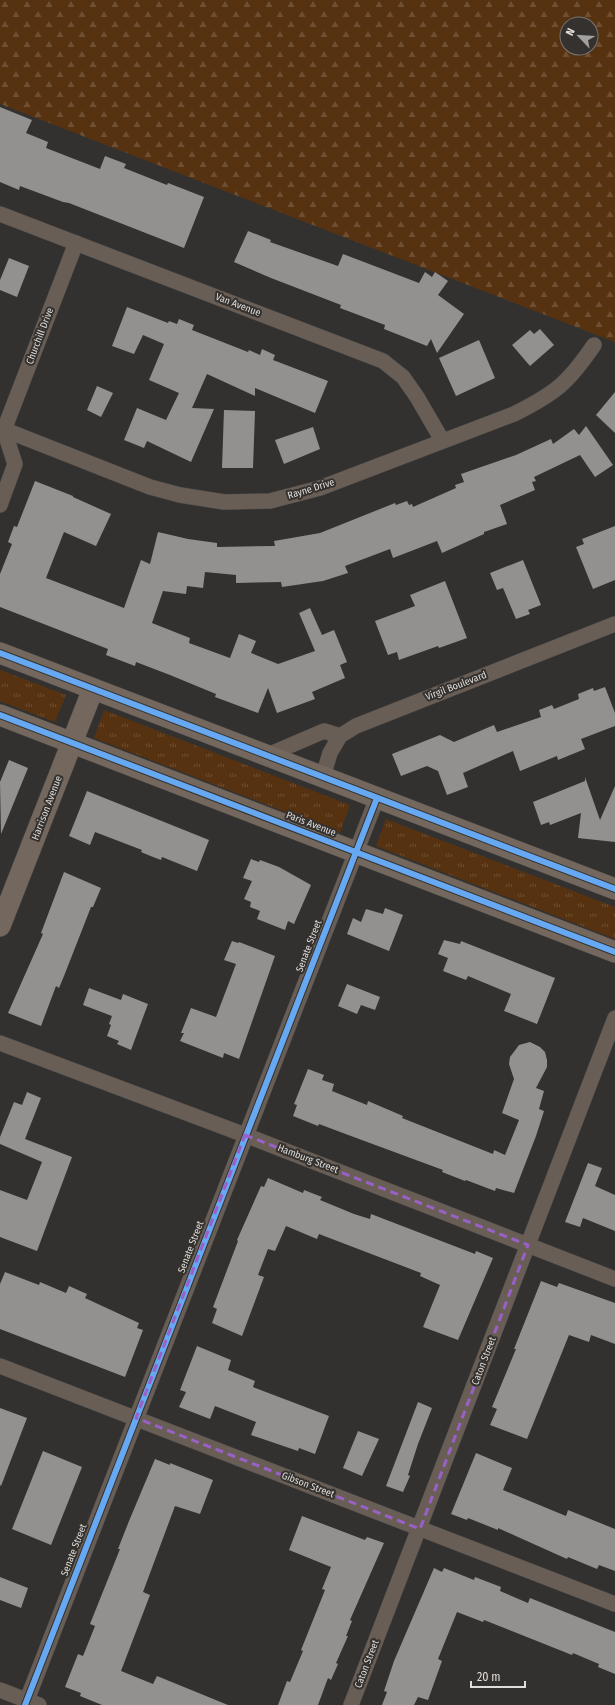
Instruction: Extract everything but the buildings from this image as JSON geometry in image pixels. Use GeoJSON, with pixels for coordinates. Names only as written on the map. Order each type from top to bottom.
{"type":"FeatureCollection","features":[{"type":"Feature","properties":{"kind":"street","name":"Van Avenue"},"geometry":{"type":"LineString","coordinates":[[0,214],[383,361],[403,377],[417,397],[442,440]]}},
{"type":"Feature","properties":{"kind":"street","name":"Churchill Drive"},"geometry":{"type":"LineString","coordinates":[[1,430],[76,243]]}},
{"type":"Feature","properties":{"kind":"street","name":"Rayne Drive"},"geometry":{"type":"LineString","coordinates":[[1,430],[150,487],[180,495],[224,502],[270,501],[320,488],[442,440],[514,414],[541,400],[562,386],[575,372],[594,344]]}},
{"type":"Feature","properties":{"kind":"street"},"geometry":{"type":"LineString","coordinates":[[0,505],[15,464],[1,430]]}},
{"type":"Feature","properties":{"kind":"street","name":"Virgil Boulevard"},"geometry":{"type":"LineString","coordinates":[[323,776],[330,753],[340,736],[356,726],[615,624]]}},
{"type":"Feature","properties":{"kind":"street"},"geometry":{"type":"LineString","coordinates":[[0,653],[615,889]]}},
{"type":"Feature","properties":{"kind":"street","name":"Harrison Avenue"},"geometry":{"type":"LineString","coordinates":[[0,926],[93,689]]}},
{"type":"Feature","properties":{"kind":"street","name":"Paris Avenue"},"geometry":{"type":"LineString","coordinates":[[0,715],[615,952]]}},
{"type":"Feature","properties":{"kind":"street"},"geometry":{"type":"LineString","coordinates":[[268,755],[324,731],[340,736]]}},
{"type":"Feature","properties":{"kind":"street","name":"Senate Street"},"geometry":{"type":"LineString","coordinates":[[30,1703],[136,1418],[376,798]]}},
{"type":"Feature","properties":{"kind":"street","name":"Caton Street"},"geometry":{"type":"LineString","coordinates":[[352,1705],[615,1018]]}},
{"type":"Feature","properties":{"kind":"street","name":"Hamburg Street"},"geometry":{"type":"LineString","coordinates":[[0,1043],[245,1135],[615,1279]]}},
{"type":"Feature","properties":{"kind":"street","name":"Gibson Street"},"geometry":{"type":"LineString","coordinates":[[0,1366],[615,1604]]}},
{"type":"Feature","properties":{"kind":"street"},"geometry":{"type":"LineString","coordinates":[[0,1690],[30,1703]]}},
{"type":"Feature","properties":{"kind":"highlighted area"},"geometry":{"type":"Polygon","coordinates":[[[245,1135],[528,1245],[420,1529],[136,1418],[245,1135]]]}},
{"type":"Feature","properties":{"kind":"green space"},"geometry":{"type":"Polygon","coordinates":[[[0,0],[615,0],[615,342],[0,104],[0,0]]]}},
{"type":"Feature","properties":{"kind":"green space"},"geometry":{"type":"Polygon","coordinates":[[[0,670],[66,695],[55,722],[0,701],[0,670]]]}},
{"type":"Feature","properties":{"kind":"green space"},"geometry":{"type":"Polygon","coordinates":[[[104,710],[350,805],[340,833],[94,738],[104,710]]]}},
{"type":"Feature","properties":{"kind":"green space"},"geometry":{"type":"Polygon","coordinates":[[[386,819],[615,907],[615,939],[376,846],[386,819]]]}},
{"type":"Feature","properties":{"kind":"cycle path"},"geometry":{"type":"LineString","coordinates":[[0,653],[615,889]]}},
{"type":"Feature","properties":{"kind":"cycle path"},"geometry":{"type":"LineString","coordinates":[[0,715],[615,952]]}},
{"type":"Feature","properties":{"kind":"cycle path"},"geometry":{"type":"LineString","coordinates":[[25,1705],[377,798]]}}]}
